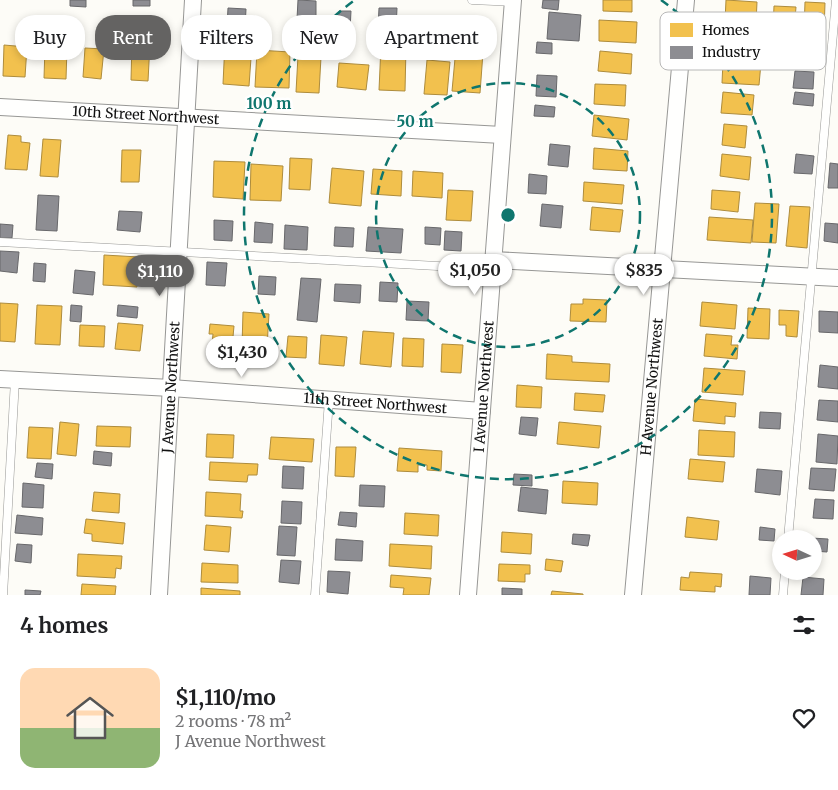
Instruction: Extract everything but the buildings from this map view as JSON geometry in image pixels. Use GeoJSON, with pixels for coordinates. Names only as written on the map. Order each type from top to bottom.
{"type":"FeatureCollection","features":[{"type":"Feature","properties":{"kind":"street","name":"J Avenue Northwest"},"geometry":{"type":"LineString","coordinates":[[159,595],[193,0]]}},
{"type":"Feature","properties":{"kind":"street","name":"I Avenue Northwest"},"geometry":{"type":"LineString","coordinates":[[468,595],[513,1]]}},
{"type":"Feature","properties":{"kind":"street","name":"H Avenue Northwest"},"geometry":{"type":"LineString","coordinates":[[633,595],[680,70]]}},
{"type":"Feature","properties":{"kind":"street","name":"10th Street Northwest"},"geometry":{"type":"LineString","coordinates":[[0,107],[502,134]]}},
{"type":"Feature","properties":{"kind":"street"},"geometry":{"type":"LineString","coordinates":[[493,265],[662,269],[838,278]]}},
{"type":"Feature","properties":{"kind":"street","name":"11th Street Northwest"},"geometry":{"type":"LineString","coordinates":[[8,380],[171,388],[482,411]]}},
{"type":"Feature","properties":{"kind":"lane"},"geometry":{"type":"LineString","coordinates":[[472,0],[513,1]]}},
{"type":"Feature","properties":{"kind":"lane"},"geometry":{"type":"LineString","coordinates":[[789,530],[836,0]]}},
{"type":"Feature","properties":{"kind":"lane"},"geometry":{"type":"LineString","coordinates":[[0,242],[179,252],[493,265]]}},
{"type":"Feature","properties":{"kind":"lane"},"geometry":{"type":"LineString","coordinates":[[3,595],[8,380]]}},
{"type":"Feature","properties":{"kind":"lane"},"geometry":{"type":"LineString","coordinates":[[315,595],[329,400]]}},
{"type":"Feature","properties":{"kind":"lane"},"geometry":{"type":"LineString","coordinates":[[783,595],[784,580]]}}]}
